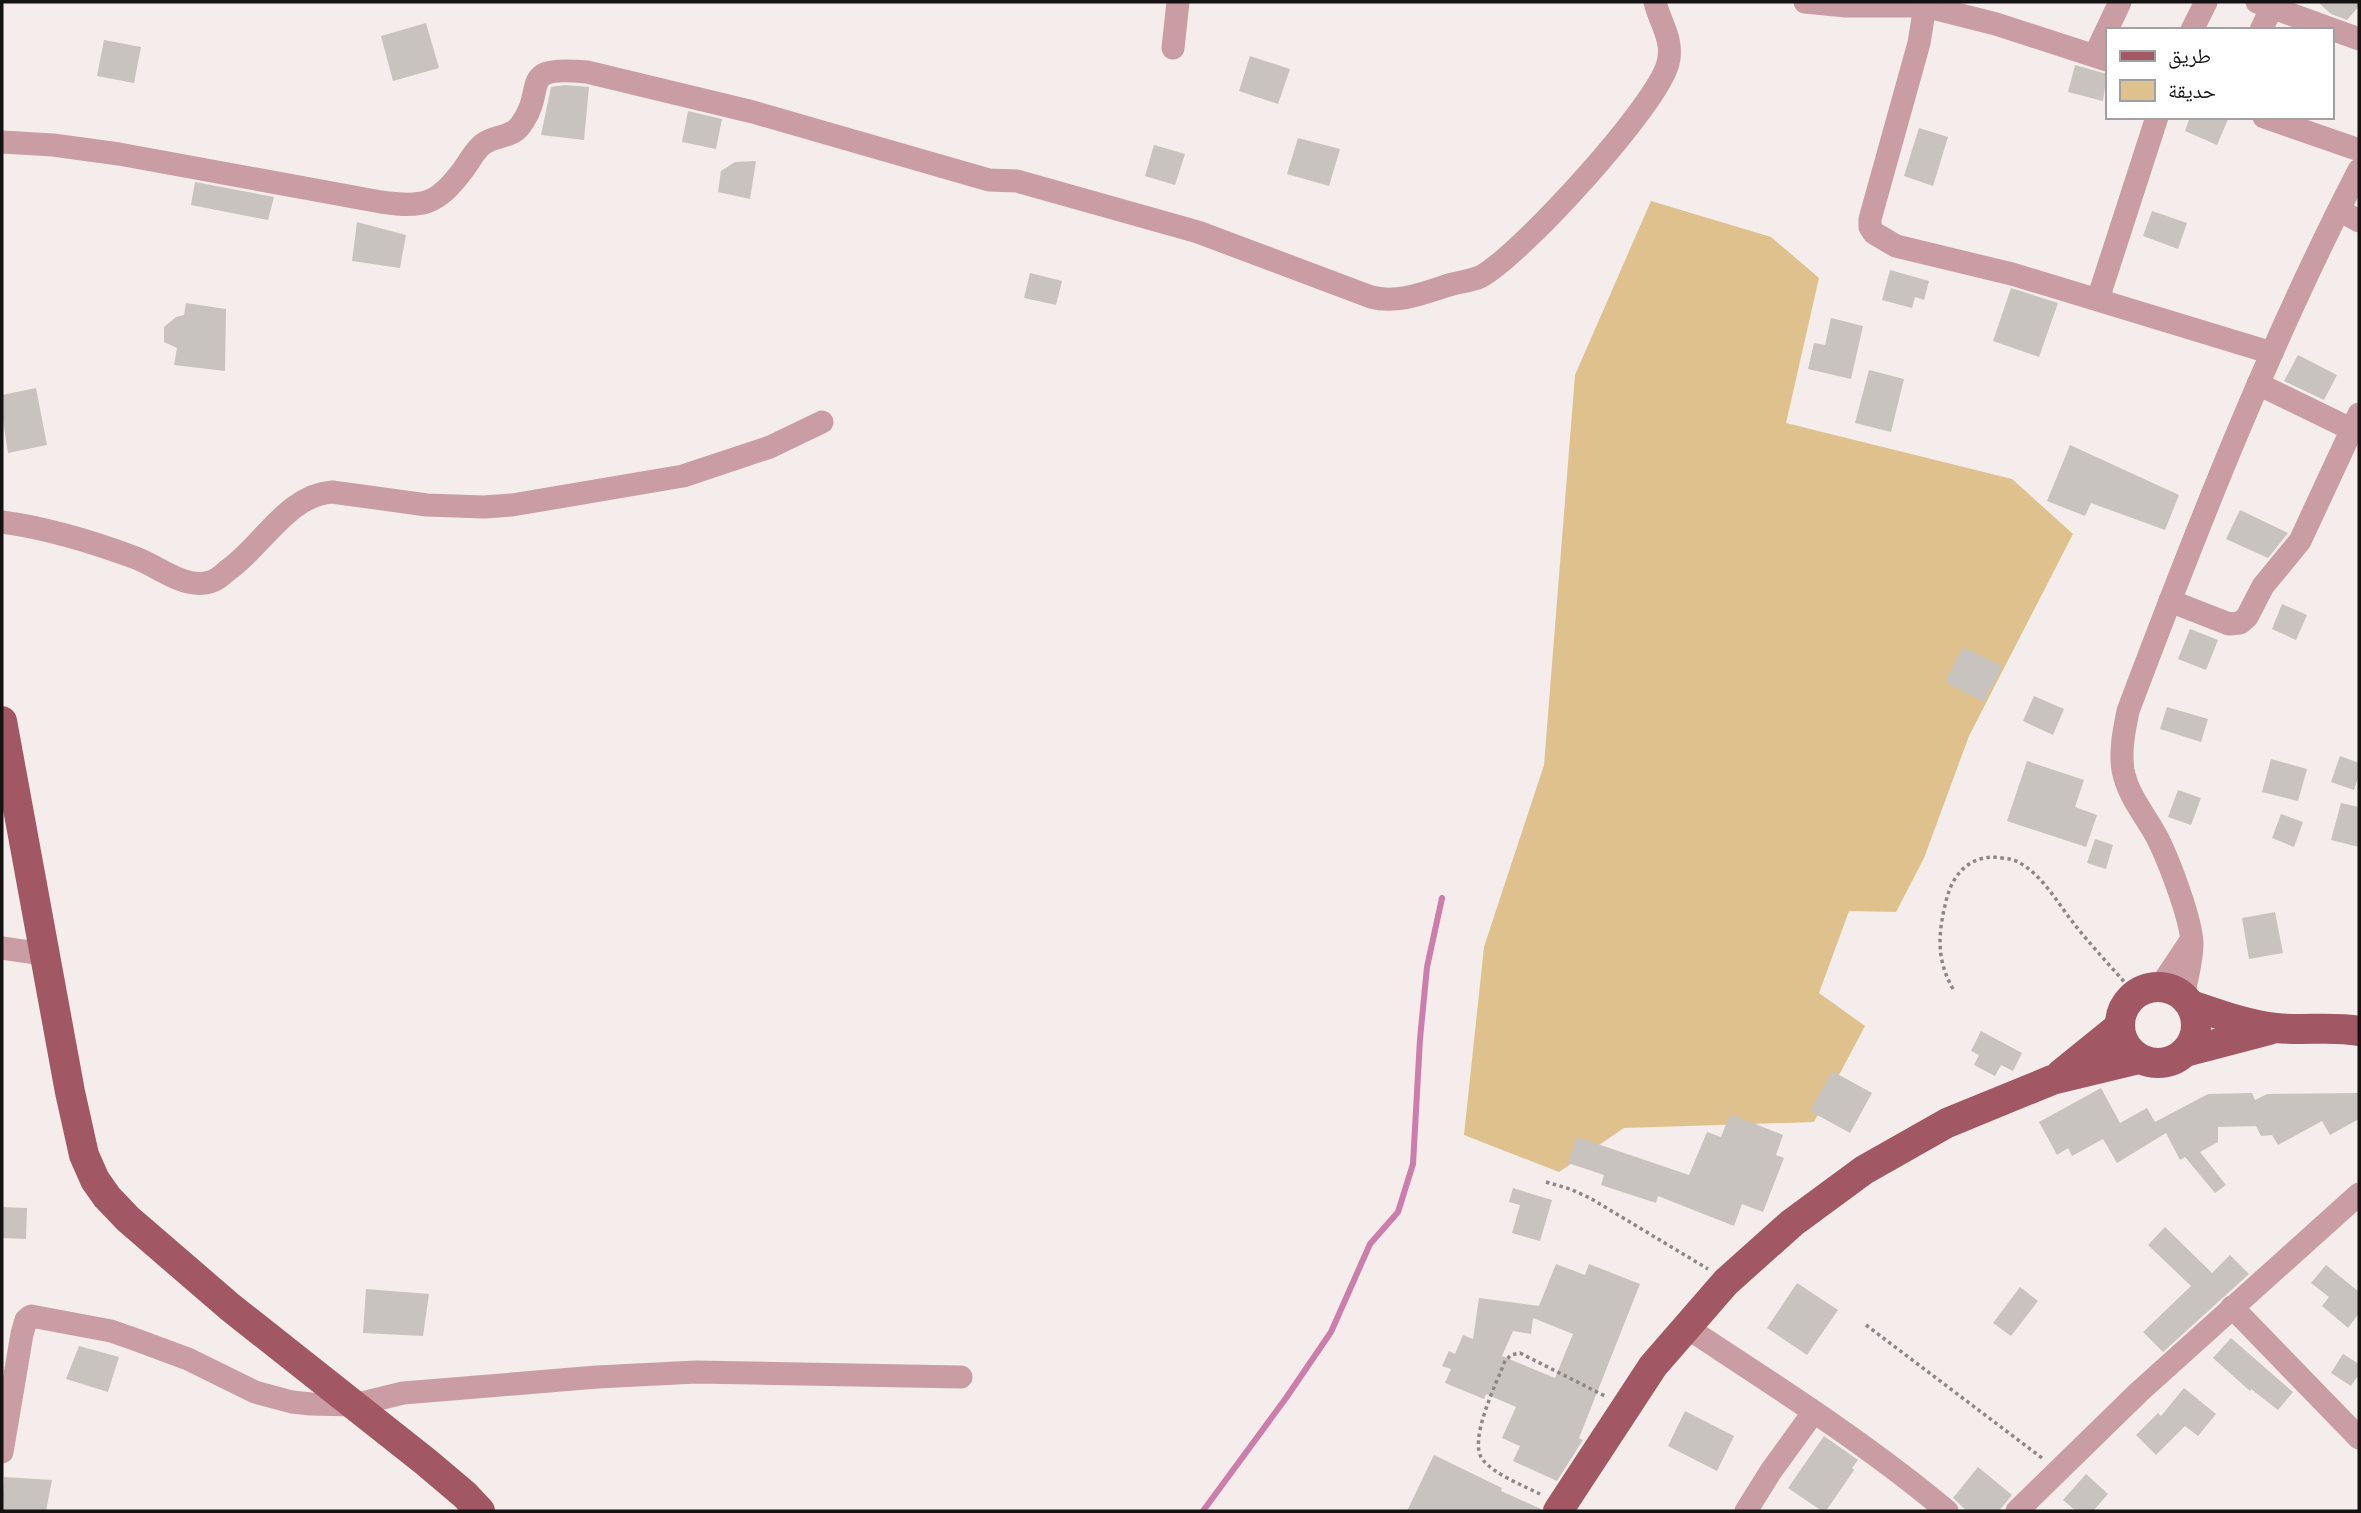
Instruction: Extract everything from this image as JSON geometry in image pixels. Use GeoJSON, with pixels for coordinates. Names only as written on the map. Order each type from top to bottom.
{"type":"FeatureCollection","features":[{"type":"Feature","properties":{"kind":"main road"},"geometry":{"type":"LineString","coordinates":[[2,721],[69,1092],[85,1156],[95,1180],[128,1219],[230,1307],[465,1495],[480,1511]]}},
{"type":"Feature","properties":{"kind":"main road"},"geometry":{"type":"LineString","coordinates":[[2167,995],[2196,1017],[2193,1042],[2175,1060],[2151,1063],[2138,1059],[2122,1040],[2119,1027],[2126,1003],[2167,995],[2233,1019],[2276,1028],[2346,1028],[2359,1031]]}},
{"type":"Feature","properties":{"kind":"main road"},"geometry":{"type":"LineString","coordinates":[[2052,1080],[2119,1027]]}},
{"type":"Feature","properties":{"kind":"main road"},"geometry":{"type":"LineString","coordinates":[[2185,1052],[2276,1028]]}},
{"type":"Feature","properties":{"kind":"main road"},"geometry":{"type":"LineString","coordinates":[[1566,1509],[1653,1366],[1727,1282],[1792,1223],[1864,1170],[1948,1123],[2052,1080],[2138,1059]]}},
{"type":"Feature","properties":{"kind":"street"},"geometry":{"type":"LineString","coordinates":[[1173,48],[1178,2]]}},
{"type":"Feature","properties":{"kind":"street"},"geometry":{"type":"LineString","coordinates":[[2,142],[53,145],[119,154],[381,202],[421,205],[431,201],[451,185],[481,145],[512,134],[518,129],[528,110],[537,81],[543,74],[561,70],[587,72],[753,112],[989,180],[1017,181],[1095,202],[1226,242],[1383,300],[1401,298],[1478,277],[1490,270],[1513,251],[1583,181],[1649,99],[1668,66],[1669,39],[1655,2]]}},
{"type":"Feature","properties":{"kind":"street"},"geometry":{"type":"LineString","coordinates":[[1805,2],[1846,6],[1925,6],[1996,24],[2101,57]]}},
{"type":"Feature","properties":{"kind":"street"},"geometry":{"type":"LineString","coordinates":[[2111,28],[2120,2]]}},
{"type":"Feature","properties":{"kind":"street"},"geometry":{"type":"LineString","coordinates":[[2193,28],[2206,2]]}},
{"type":"Feature","properties":{"kind":"street"},"geometry":{"type":"LineString","coordinates":[[2261,28],[2264,4],[2329,28]]}},
{"type":"Feature","properties":{"kind":"street"},"geometry":{"type":"LineString","coordinates":[[1925,6],[1919,43],[1870,219],[1870,227],[1874,233],[1882,240],[1909,250],[2012,274],[2272,353]]}},
{"type":"Feature","properties":{"kind":"street"},"geometry":{"type":"LineString","coordinates":[[2333,29],[2359,39]]}},
{"type":"Feature","properties":{"kind":"street"},"geometry":{"type":"LineString","coordinates":[[2098,299],[2156,119]]}},
{"type":"Feature","properties":{"kind":"street"},"geometry":{"type":"LineString","coordinates":[[2270,119],[2359,150]]}},
{"type":"Feature","properties":{"kind":"street"},"geometry":{"type":"LineString","coordinates":[[2167,995],[2192,957],[2192,940],[2178,888],[2159,842],[2131,795],[2123,771],[2122,752],[2127,711],[2258,384],[2359,170]]}},
{"type":"Feature","properties":{"kind":"street"},"geometry":{"type":"LineString","coordinates":[[2339,210],[2359,221]]}},
{"type":"Feature","properties":{"kind":"street"},"geometry":{"type":"LineString","coordinates":[[2170,601],[2229,624],[2240,623],[2247,617],[2263,586],[2300,541],[2357,425],[2258,384]]}},
{"type":"Feature","properties":{"kind":"street"},"geometry":{"type":"LineString","coordinates":[[2,523],[41,530],[104,547],[186,581],[203,584],[215,580],[242,561],[293,508],[303,500],[321,493],[332,492],[428,505],[512,505],[683,476],[770,447],[822,422]]}},
{"type":"Feature","properties":{"kind":"street"},"geometry":{"type":"LineString","coordinates":[[2,948],[43,954]]}},
{"type":"Feature","properties":{"kind":"street"},"geometry":{"type":"LineString","coordinates":[[2017,1511],[2057,1470],[2232,1307],[2359,1194]]}},
{"type":"Feature","properties":{"kind":"street"},"geometry":{"type":"LineString","coordinates":[[2232,1307],[2359,1438]]}},
{"type":"Feature","properties":{"kind":"street"},"geometry":{"type":"LineString","coordinates":[[2,1452],[22,1334],[26,1320],[31,1316],[111,1331],[188,1359],[238,1384],[273,1397],[311,1404],[354,1405],[403,1393],[696,1372],[961,1377]]}},
{"type":"Feature","properties":{"kind":"street"},"geometry":{"type":"LineString","coordinates":[[1686,1327],[1813,1413],[1947,1511]]}},
{"type":"Feature","properties":{"kind":"street"},"geometry":{"type":"LineString","coordinates":[[1746,1511],[1813,1413]]}},
{"type":"Feature","properties":{"kind":"path"},"geometry":{"type":"LineString","coordinates":[[1953,989],[1939,955],[1948,893],[1955,877],[1966,864],[1994,856],[2013,860],[2035,874],[2075,926],[2167,995]]}},
{"type":"Feature","properties":{"kind":"path"},"geometry":{"type":"LineString","coordinates":[[1546,1182],[1590,1198],[1697,1261],[1727,1282]]}},
{"type":"Feature","properties":{"kind":"path"},"geometry":{"type":"LineString","coordinates":[[1866,1325],[2057,1470]]}},
{"type":"Feature","properties":{"kind":"path"},"geometry":{"type":"LineString","coordinates":[[1566,1509],[1483,1461],[1477,1450],[1478,1435],[1505,1361],[1511,1355],[1520,1353],[1627,1406]]}},
{"type":"Feature","properties":{"kind":"green space"},"geometry":{"type":"Polygon","coordinates":[[[1651,201],[1771,237],[1819,278],[1786,423],[2012,479],[2073,534],[1969,736],[1924,858],[1896,912],[1849,911],[1819,993],[1865,1026],[1814,1122],[1624,1128],[1559,1172],[1464,1135],[1484,947],[1544,765],[1575,375],[1651,201]]]}},
{"type":"Feature","properties":{"kind":"building"},"geometry":{"type":"Polygon","coordinates":[[[2318,2],[2359,2],[2359,6],[2347,20],[2331,14],[2318,2]]]}},
{"type":"Feature","properties":{"kind":"building"},"geometry":{"type":"Polygon","coordinates":[[[426,23],[439,68],[393,81],[381,36],[426,23]]]}},
{"type":"Feature","properties":{"kind":"building"},"geometry":{"type":"Polygon","coordinates":[[[104,40],[141,47],[134,83],[97,76],[104,40]]]}},
{"type":"Feature","properties":{"kind":"building"},"geometry":{"type":"Polygon","coordinates":[[[1250,56],[1290,69],[1278,104],[1239,91],[1250,56]]]}},
{"type":"Feature","properties":{"kind":"building"},"geometry":{"type":"Polygon","coordinates":[[[2075,65],[2106,74],[2103,101],[2068,92],[2075,65]]]}},
{"type":"Feature","properties":{"kind":"building"},"geometry":{"type":"Polygon","coordinates":[[[551,87],[589,87],[584,140],[541,135],[551,87]]]}},
{"type":"Feature","properties":{"kind":"building"},"geometry":{"type":"Polygon","coordinates":[[[688,111],[722,119],[716,149],[682,142],[688,111]]]}},
{"type":"Feature","properties":{"kind":"building"},"geometry":{"type":"Polygon","coordinates":[[[2189,119],[2228,119],[2217,145],[2185,131],[2189,119]]]}},
{"type":"Feature","properties":{"kind":"building"},"geometry":{"type":"Polygon","coordinates":[[[1919,128],[1948,137],[1933,186],[1904,176],[1919,128]]]}},
{"type":"Feature","properties":{"kind":"building"},"geometry":{"type":"Polygon","coordinates":[[[1298,138],[1340,149],[1329,186],[1287,174],[1298,138]]]}},
{"type":"Feature","properties":{"kind":"building"},"geometry":{"type":"Polygon","coordinates":[[[1154,145],[1185,154],[1175,185],[1145,176],[1154,145]]]}},
{"type":"Feature","properties":{"kind":"building"},"geometry":{"type":"Polygon","coordinates":[[[756,161],[750,199],[718,192],[721,171],[735,162],[756,161]]]}},
{"type":"Feature","properties":{"kind":"building"},"geometry":{"type":"Polygon","coordinates":[[[195,182],[274,197],[268,220],[191,205],[195,182]]]}},
{"type":"Feature","properties":{"kind":"building"},"geometry":{"type":"Polygon","coordinates":[[[2152,211],[2187,223],[2178,249],[2143,236],[2152,211]]]}},
{"type":"Feature","properties":{"kind":"building"},"geometry":{"type":"Polygon","coordinates":[[[357,222],[406,235],[400,268],[352,261],[357,222]]]}},
{"type":"Feature","properties":{"kind":"building"},"geometry":{"type":"Polygon","coordinates":[[[1890,270],[1929,281],[1924,300],[1915,297],[1912,308],[1882,300],[1890,270]]]}},
{"type":"Feature","properties":{"kind":"building"},"geometry":{"type":"Polygon","coordinates":[[[1030,273],[1062,281],[1056,305],[1024,298],[1030,273]]]}},
{"type":"Feature","properties":{"kind":"building"},"geometry":{"type":"Polygon","coordinates":[[[2011,288],[2058,303],[2039,357],[1993,341],[2011,288]]]}},
{"type":"Feature","properties":{"kind":"building"},"geometry":{"type":"Polygon","coordinates":[[[186,303],[226,309],[225,371],[174,365],[177,348],[164,342],[164,327],[176,317],[184,315],[186,303]]]}},
{"type":"Feature","properties":{"kind":"building"},"geometry":{"type":"Polygon","coordinates":[[[1831,318],[1863,326],[1851,379],[1808,369],[1814,343],[1825,345],[1831,318]]]}},
{"type":"Feature","properties":{"kind":"building"},"geometry":{"type":"Polygon","coordinates":[[[2298,355],[2337,375],[2324,400],[2284,381],[2298,355]]]}},
{"type":"Feature","properties":{"kind":"building"},"geometry":{"type":"Polygon","coordinates":[[[1869,370],[1904,379],[1891,432],[1855,423],[1869,370]]]}},
{"type":"Feature","properties":{"kind":"building"},"geometry":{"type":"Polygon","coordinates":[[[36,388],[47,445],[8,453],[2,395],[36,388]]]}},
{"type":"Feature","properties":{"kind":"building"},"geometry":{"type":"Polygon","coordinates":[[[2070,445],[2179,495],[2165,530],[2091,503],[2085,516],[2047,501],[2070,445]]]}},
{"type":"Feature","properties":{"kind":"building"},"geometry":{"type":"Polygon","coordinates":[[[2240,510],[2288,533],[2268,558],[2226,539],[2240,510]]]}},
{"type":"Feature","properties":{"kind":"building"},"geometry":{"type":"Polygon","coordinates":[[[2282,604],[2307,615],[2296,640],[2272,629],[2282,604]]]}},
{"type":"Feature","properties":{"kind":"building"},"geometry":{"type":"Polygon","coordinates":[[[2190,629],[2218,640],[2206,670],[2178,659],[2190,629]]]}},
{"type":"Feature","properties":{"kind":"building"},"geometry":{"type":"Polygon","coordinates":[[[1963,647],[2002,666],[1984,702],[1945,682],[1963,647]]]}},
{"type":"Feature","properties":{"kind":"building"},"geometry":{"type":"Polygon","coordinates":[[[2034,696],[2064,709],[2053,735],[2023,721],[2034,696]]]}},
{"type":"Feature","properties":{"kind":"building"},"geometry":{"type":"Polygon","coordinates":[[[2167,707],[2208,719],[2201,742],[2160,729],[2167,707]]]}},
{"type":"Feature","properties":{"kind":"building"},"geometry":{"type":"Polygon","coordinates":[[[2340,756],[2359,763],[2359,775],[2354,790],[2331,782],[2340,756]]]}},
{"type":"Feature","properties":{"kind":"building"},"geometry":{"type":"Polygon","coordinates":[[[2271,759],[2307,769],[2298,801],[2262,792],[2271,759]]]}},
{"type":"Feature","properties":{"kind":"building"},"geometry":{"type":"Polygon","coordinates":[[[2027,761],[2084,780],[2075,807],[2097,815],[2086,847],[2007,821],[2027,761]]]}},
{"type":"Feature","properties":{"kind":"building"},"geometry":{"type":"Polygon","coordinates":[[[2178,790],[2201,798],[2191,825],[2168,817],[2178,790]]]}},
{"type":"Feature","properties":{"kind":"building"},"geometry":{"type":"Polygon","coordinates":[[[2341,803],[2359,807],[2359,847],[2331,840],[2341,803]]]}},
{"type":"Feature","properties":{"kind":"building"},"geometry":{"type":"Polygon","coordinates":[[[2281,814],[2303,822],[2294,847],[2272,838],[2281,814]]]}},
{"type":"Feature","properties":{"kind":"building"},"geometry":{"type":"Polygon","coordinates":[[[2095,839],[2113,845],[2106,869],[2087,863],[2095,839]]]}},
{"type":"Feature","properties":{"kind":"building"},"geometry":{"type":"Polygon","coordinates":[[[2275,912],[2283,953],[2249,959],[2242,918],[2275,912]]]}},
{"type":"Feature","properties":{"kind":"building"},"geometry":{"type":"Polygon","coordinates":[[[1981,1031],[2022,1053],[2013,1071],[2001,1065],[1995,1076],[1974,1065],[1979,1055],[1971,1051],[1981,1031]]]}},
{"type":"Feature","properties":{"kind":"building"},"geometry":{"type":"Polygon","coordinates":[[[1832,1071],[1872,1093],[1850,1133],[1810,1111],[1832,1071]]]}},
{"type":"Feature","properties":{"kind":"building"},"geometry":{"type":"Polygon","coordinates":[[[2101,1088],[2120,1123],[2147,1108],[2155,1122],[2208,1094],[2252,1093],[2255,1100],[2267,1094],[2359,1093],[2359,1119],[2330,1135],[2322,1121],[2278,1145],[2272,1135],[2261,1136],[2256,1126],[2218,1127],[2218,1142],[2200,1152],[2226,1185],[2215,1193],[2185,1157],[2180,1160],[2166,1133],[2117,1163],[2103,1139],[2072,1156],[2068,1148],[2057,1155],[2039,1122],[2101,1088]]]}},
{"type":"Feature","properties":{"kind":"building"},"geometry":{"type":"Polygon","coordinates":[[[1730,1114],[1783,1135],[1776,1155],[1784,1158],[1763,1212],[1742,1204],[1734,1226],[1658,1196],[1656,1203],[1601,1185],[1604,1175],[1568,1163],[1577,1137],[1689,1175],[1707,1132],[1721,1137],[1730,1114]]]}},
{"type":"Feature","properties":{"kind":"building"},"geometry":{"type":"Polygon","coordinates":[[[1513,1188],[1552,1200],[1540,1241],[1512,1233],[1520,1205],[1509,1202],[1513,1188]]]}},
{"type":"Feature","properties":{"kind":"building"},"geometry":{"type":"Polygon","coordinates":[[[2,1207],[27,1208],[26,1239],[2,1238],[2,1207]]]}},
{"type":"Feature","properties":{"kind":"building"},"geometry":{"type":"Polygon","coordinates":[[[2165,1227],[2212,1273],[2230,1255],[2249,1274],[2163,1352],[2143,1332],[2191,1286],[2148,1245],[2165,1227]]]}},
{"type":"Feature","properties":{"kind":"building"},"geometry":{"type":"Polygon","coordinates":[[[1556,1264],[1585,1275],[1589,1264],[1640,1284],[1579,1438],[1583,1440],[1557,1481],[1513,1461],[1520,1446],[1502,1438],[1516,1407],[1486,1394],[1484,1399],[1445,1383],[1451,1369],[1442,1366],[1449,1351],[1455,1354],[1463,1335],[1473,1339],[1479,1298],[1539,1306],[1556,1264]],[[1533,1318],[1531,1334],[1513,1331],[1502,1356],[1555,1378],[1573,1334],[1533,1318]]]}},
{"type":"Feature","properties":{"kind":"building"},"geometry":{"type":"Polygon","coordinates":[[[2326,1265],[2359,1292],[2359,1313],[2348,1328],[2322,1306],[2329,1297],[2311,1283],[2326,1265]]]}},
{"type":"Feature","properties":{"kind":"building"},"geometry":{"type":"Polygon","coordinates":[[[1797,1283],[1838,1310],[1807,1355],[1767,1328],[1797,1283]]]}},
{"type":"Feature","properties":{"kind":"building"},"geometry":{"type":"Polygon","coordinates":[[[2020,1287],[2038,1301],[2011,1336],[1993,1323],[2020,1287]]]}},
{"type":"Feature","properties":{"kind":"building"},"geometry":{"type":"Polygon","coordinates":[[[366,1289],[429,1294],[423,1336],[363,1333],[366,1289]]]}},
{"type":"Feature","properties":{"kind":"building"},"geometry":{"type":"Polygon","coordinates":[[[2231,1338],[2293,1392],[2278,1410],[2251,1389],[2250,1391],[2213,1358],[2231,1338]]]}},
{"type":"Feature","properties":{"kind":"building"},"geometry":{"type":"Polygon","coordinates":[[[79,1346],[119,1357],[108,1392],[66,1379],[79,1346]]]}},
{"type":"Feature","properties":{"kind":"building"},"geometry":{"type":"Polygon","coordinates":[[[2343,1354],[2359,1364],[2359,1374],[2351,1386],[2331,1373],[2343,1354]]]}},
{"type":"Feature","properties":{"kind":"building"},"geometry":{"type":"Polygon","coordinates":[[[2184,1388],[2216,1414],[2198,1436],[2185,1426],[2156,1455],[2136,1435],[2158,1413],[2161,1416],[2184,1388]]]}},
{"type":"Feature","properties":{"kind":"building"},"geometry":{"type":"Polygon","coordinates":[[[1685,1411],[1734,1436],[1717,1471],[1668,1446],[1685,1411]]]}},
{"type":"Feature","properties":{"kind":"building"},"geometry":{"type":"Polygon","coordinates":[[[1824,1436],[1858,1460],[1826,1511],[1822,1511],[1788,1488],[1824,1436]]]}},
{"type":"Feature","properties":{"kind":"building"},"geometry":{"type":"Polygon","coordinates":[[[1434,1455],[1502,1488],[1501,1491],[1541,1511],[1407,1511],[1434,1455]]]}},
{"type":"Feature","properties":{"kind":"building"},"geometry":{"type":"Polygon","coordinates":[[[1978,1467],[2012,1495],[1999,1511],[1967,1511],[1953,1498],[1978,1467]]]}},
{"type":"Feature","properties":{"kind":"building"},"geometry":{"type":"Polygon","coordinates":[[[2086,1474],[2108,1494],[2093,1511],[2076,1511],[2063,1500],[2086,1474]]]}},
{"type":"Feature","properties":{"kind":"building"},"geometry":{"type":"Polygon","coordinates":[[[4,1477],[52,1480],[46,1511],[2,1511],[4,1477]]]}},
{"type":"Feature","properties":{"kind":"waterway"},"geometry":{"type":"LineString","coordinates":[[1203,1511],[1331,1332],[1370,1244],[1398,1212],[1413,1164],[1427,967],[1442,898]]}}]}
